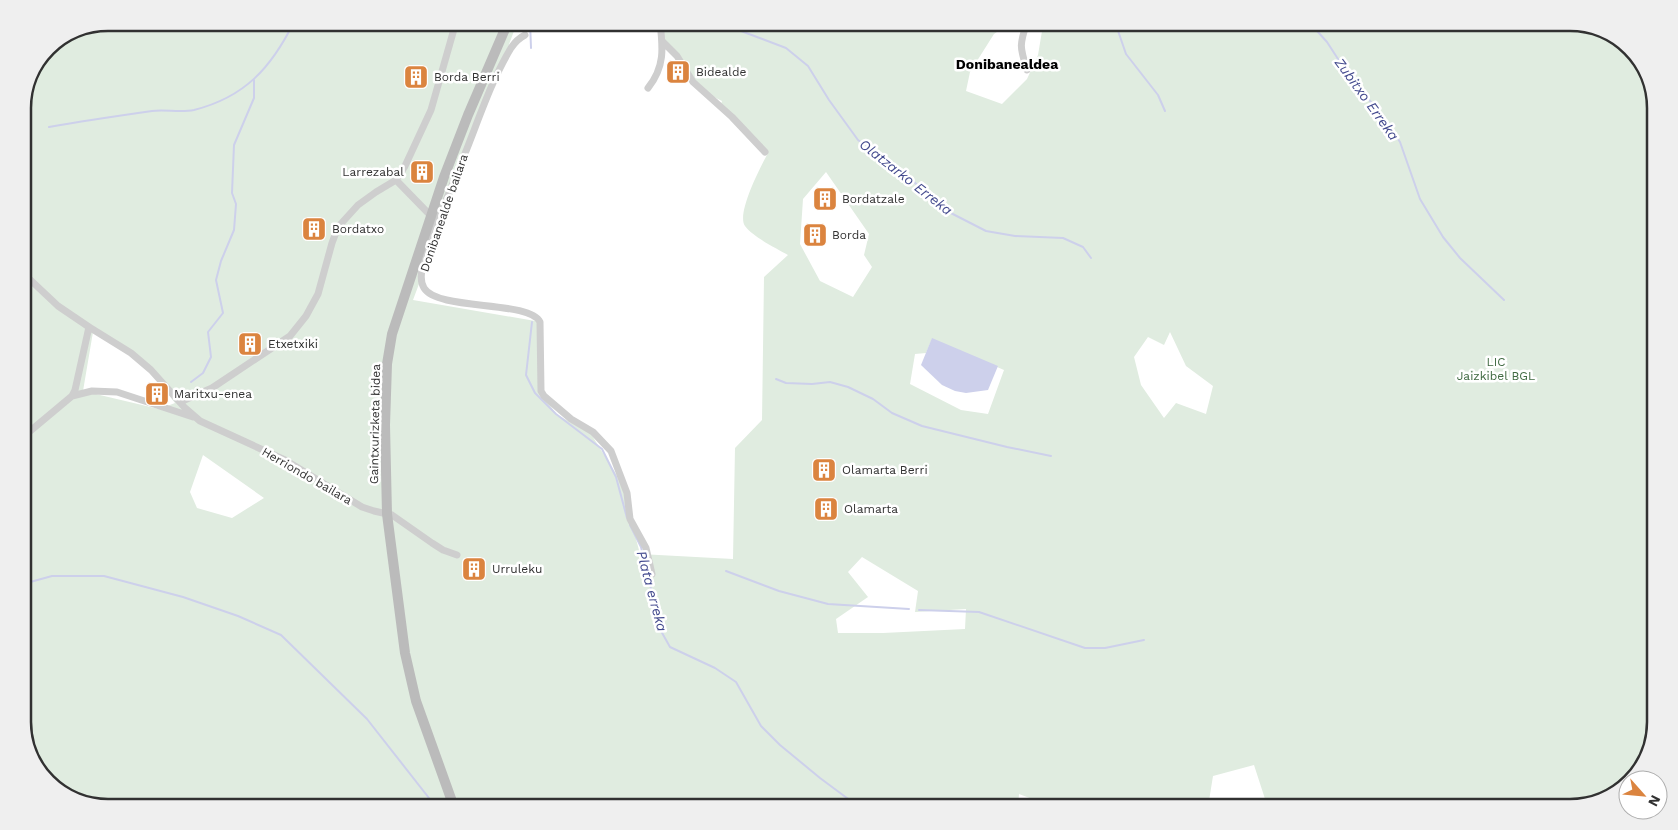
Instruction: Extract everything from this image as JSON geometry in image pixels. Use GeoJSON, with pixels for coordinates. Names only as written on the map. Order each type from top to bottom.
{"type":"FeatureCollection","features":[{"type":"Feature","properties":{"kind":"main road","name":"Gaintxurizketa bidea"},"geometry":{"type":"LineString","coordinates":[[451,799],[416,701],[405,653],[387,514],[385,425],[387,364],[389,347],[404,295],[431,216],[468,115],[504,31]]}},
{"type":"Feature","properties":{"kind":"street"},"geometry":{"type":"LineString","coordinates":[[180,402],[212,388],[290,336],[306,316],[318,294],[338,227],[358,205],[396,180],[410,157],[431,110],[453,31]]}},
{"type":"Feature","properties":{"kind":"street"},"geometry":{"type":"LineString","coordinates":[[648,88],[653,82],[661,64],[661,31]]}},
{"type":"Feature","properties":{"kind":"street"},"geometry":{"type":"LineString","coordinates":[[1024,31],[1020,42],[1027,70]]}},
{"type":"Feature","properties":{"kind":"street","name":"Donibanealde bailara"},"geometry":{"type":"LineString","coordinates":[[525,35],[513,46],[491,86],[442,213],[422,271],[422,284],[429,293],[441,298],[480,306],[519,310],[538,317],[540,322],[541,391],[544,396],[571,419],[593,432],[611,450],[627,493],[630,519],[646,548],[652,574]]}},
{"type":"Feature","properties":{"kind":"street"},"geometry":{"type":"LineString","coordinates":[[662,41],[677,56],[693,82],[732,117],[766,152]]}},
{"type":"Feature","properties":{"kind":"street"},"geometry":{"type":"LineString","coordinates":[[396,180],[431,216]]}},
{"type":"Feature","properties":{"kind":"street","name":"Herriondo bailara"},"geometry":{"type":"LineString","coordinates":[[31,281],[44,295],[89,327],[131,353],[155,374],[194,417],[285,460],[331,486],[351,501],[374,511],[387,514]]}},
{"type":"Feature","properties":{"kind":"street"},"geometry":{"type":"LineString","coordinates":[[31,430],[72,396],[89,327]]}},
{"type":"Feature","properties":{"kind":"street"},"geometry":{"type":"LineString","coordinates":[[72,396],[92,391],[117,392],[194,417]]}},
{"type":"Feature","properties":{"kind":"street"},"geometry":{"type":"LineString","coordinates":[[387,514],[398,518],[443,550],[457,555]]}},
{"type":"Feature","properties":{"kind":"green space","name":"LIC Jaizkibel BGL"},"geometry":{"type":"Polygon","coordinates":[[[108,31],[514,31],[413,300],[541,322],[541,392],[556,414],[591,434],[621,482],[640,554],[733,559],[735,448],[762,420],[764,277],[788,255],[753,234],[745,226],[743,220],[750,190],[768,153],[721,104],[722,101],[702,91],[663,37],[664,31],[998,31],[994,34],[970,72],[966,91],[1002,104],[1027,79],[1038,55],[1042,31],[1570,31],[1595,35],[1604,39],[1628,57],[1643,83],[1647,103],[1647,722],[1643,747],[1639,756],[1630,770],[1618,770],[1618,782],[1599,793],[1570,799],[1265,799],[1254,765],[1213,776],[1209,799],[1032,799],[1019,794],[1019,799],[108,799],[88,796],[74,791],[57,780],[44,765],[35,747],[31,727],[31,103],[39,74],[57,50],[79,37],[108,31]],[[826,172],[803,199],[800,244],[820,281],[853,297],[872,267],[864,255],[869,234],[826,172]],[[93,332],[83,391],[159,409],[175,403],[144,363],[93,332]],[[1170,332],[1164,345],[1148,337],[1134,357],[1141,385],[1164,418],[1176,403],[1206,414],[1213,386],[1186,366],[1170,332]],[[932,339],[926,353],[915,354],[910,384],[961,410],[988,414],[1004,370],[932,339]],[[203,455],[190,492],[197,508],[232,518],[264,498],[203,455]],[[862,557],[848,572],[868,597],[836,619],[838,633],[965,629],[966,609],[915,612],[918,591],[862,557]]]}},
{"type":"Feature","properties":{"kind":"water"},"geometry":{"type":"Polygon","coordinates":[[[932,338],[998,366],[988,390],[966,393],[955,391],[942,385],[921,365],[932,338]]]}},
{"type":"Feature","properties":{"kind":"waterway"},"geometry":{"type":"LineString","coordinates":[[49,127],[152,111],[189,111],[212,104],[242,89],[255,78],[266,67],[289,31]]}},
{"type":"Feature","properties":{"kind":"waterway"},"geometry":{"type":"LineString","coordinates":[[530,31],[531,48]]}},
{"type":"Feature","properties":{"kind":"waterway","name":"Olatzarko Erreka"},"geometry":{"type":"LineString","coordinates":[[741,31],[786,48],[808,66],[829,100],[858,140],[912,180],[943,209],[986,231],[1015,236],[1063,238],[1083,247],[1091,258]]}},
{"type":"Feature","properties":{"kind":"waterway"},"geometry":{"type":"LineString","coordinates":[[1118,31],[1126,54],[1158,95],[1165,111]]}},
{"type":"Feature","properties":{"kind":"waterway","name":"Zubitxo Erreka"},"geometry":{"type":"LineString","coordinates":[[1317,31],[1327,42],[1351,79],[1383,116],[1400,142],[1420,199],[1443,237],[1460,258],[1504,300]]}},
{"type":"Feature","properties":{"kind":"waterway"},"geometry":{"type":"LineString","coordinates":[[191,382],[203,373],[211,357],[208,332],[223,313],[216,280],[221,261],[234,230],[236,204],[232,193],[234,145],[254,98],[254,80]]}},
{"type":"Feature","properties":{"kind":"waterway","name":"Plata erreka"},"geometry":{"type":"LineString","coordinates":[[532,322],[526,375],[535,393],[556,414],[602,449],[616,477],[627,518]]}},
{"type":"Feature","properties":{"kind":"waterway"},"geometry":{"type":"LineString","coordinates":[[776,379],[786,383],[812,384],[830,382],[848,387],[873,399],[892,413],[922,426],[1051,456]]}},
{"type":"Feature","properties":{"kind":"waterway","name":"Plata erreka"},"geometry":{"type":"LineString","coordinates":[[630,525],[641,547],[661,631],[670,647],[715,668],[736,682],[761,726],[780,745],[848,799]]}},
{"type":"Feature","properties":{"kind":"waterway"},"geometry":{"type":"LineString","coordinates":[[726,571],[779,591],[828,604],[909,609]]}},
{"type":"Feature","properties":{"kind":"waterway"},"geometry":{"type":"LineString","coordinates":[[31,582],[52,576],[104,576],[183,597],[238,616],[281,635],[367,719],[430,799]]}},
{"type":"Feature","properties":{"kind":"waterway"},"geometry":{"type":"LineString","coordinates":[[919,610],[979,612],[1085,648],[1105,648],[1144,640]]}},
{"type":"Feature","properties":{"kind":"place","name":"Bidealde"},"geometry":{"type":"Point","coordinates":[678,72]}},
{"type":"Feature","properties":{"kind":"place","name":"Borda Berri"},"geometry":{"type":"Point","coordinates":[416,77]}},
{"type":"Feature","properties":{"kind":"place","name":"Larrezabal"},"geometry":{"type":"Point","coordinates":[422,172]}},
{"type":"Feature","properties":{"kind":"place","name":"Bordatzale"},"geometry":{"type":"Point","coordinates":[825,199]}},
{"type":"Feature","properties":{"kind":"place","name":"Bordatxo"},"geometry":{"type":"Point","coordinates":[314,229]}},
{"type":"Feature","properties":{"kind":"place","name":"Borda"},"geometry":{"type":"Point","coordinates":[815,235]}},
{"type":"Feature","properties":{"kind":"place","name":"Etxetxiki"},"geometry":{"type":"Point","coordinates":[250,344]}},
{"type":"Feature","properties":{"kind":"place","name":"Maritxu-enea"},"geometry":{"type":"Point","coordinates":[157,394]}},
{"type":"Feature","properties":{"kind":"place","name":"Olamarta Berri"},"geometry":{"type":"Point","coordinates":[824,470]}},
{"type":"Feature","properties":{"kind":"place","name":"Olamarta"},"geometry":{"type":"Point","coordinates":[826,509]}},
{"type":"Feature","properties":{"kind":"place","name":"Urruleku"},"geometry":{"type":"Point","coordinates":[474,569]}},
{"type":"Feature","properties":{"kind":"district","name":"Donibanealdea"},"geometry":{"type":"Point","coordinates":[1007,64]}}]}
